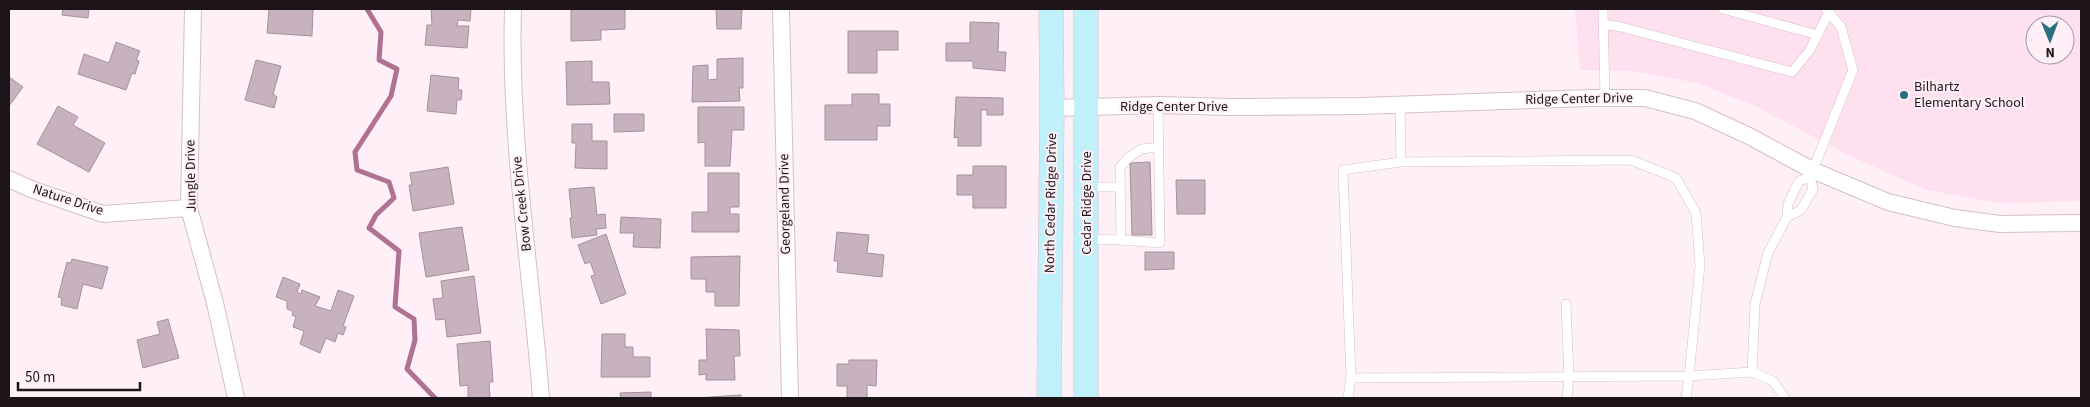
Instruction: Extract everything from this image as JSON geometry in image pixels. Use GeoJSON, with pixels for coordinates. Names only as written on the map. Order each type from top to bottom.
{"type":"FeatureCollection","features":[{"type":"Feature","properties":{"kind":"main road","name":"North Cedar Ridge Drive"},"geometry":{"type":"LineString","coordinates":[[1050,9],[1052,108],[1050,398]]}},
{"type":"Feature","properties":{"kind":"main road","name":"Cedar Ridge Drive"},"geometry":{"type":"LineString","coordinates":[[1086,9],[1086,398]]}},
{"type":"Feature","properties":{"kind":"street","name":"Jungle Drive"},"geometry":{"type":"LineString","coordinates":[[193,9],[189,208],[215,303],[236,398]]}},
{"type":"Feature","properties":{"kind":"street","name":"Bow Creek Drive"},"geometry":{"type":"LineString","coordinates":[[513,9],[512,44],[517,162],[541,398]]}},
{"type":"Feature","properties":{"kind":"street","name":"Georgeland Drive"},"geometry":{"type":"LineString","coordinates":[[781,9],[790,398]]}},
{"type":"Feature","properties":{"kind":"street","name":"Ridge Center Drive"},"geometry":{"type":"LineString","coordinates":[[1052,108],[1158,105],[1230,107],[1400,105],[1644,98],[1695,110],[1749,136],[1811,174],[1888,202],[1956,218],[2000,224],[2081,223]]}},
{"type":"Feature","properties":{"kind":"street","name":"Nature Drive"},"geometry":{"type":"LineString","coordinates":[[9,179],[31,189],[102,214],[189,208]]}},
{"type":"Feature","properties":{"kind":"lane"},"geometry":{"type":"LineString","coordinates":[[1603,9],[1605,98]]}},
{"type":"Feature","properties":{"kind":"lane"},"geometry":{"type":"LineString","coordinates":[[1723,9],[1818,35]]}},
{"type":"Feature","properties":{"kind":"lane"},"geometry":{"type":"LineString","coordinates":[[1603,24],[1621,27],[1792,72],[1810,50],[1827,10],[1841,26],[1853,70],[1811,174],[1813,188],[1801,210],[1787,217]]}},
{"type":"Feature","properties":{"kind":"lane"},"geometry":{"type":"LineString","coordinates":[[1086,239],[1160,243],[1158,105]]}},
{"type":"Feature","properties":{"kind":"lane"},"geometry":{"type":"LineString","coordinates":[[1400,105],[1402,162]]}},
{"type":"Feature","properties":{"kind":"lane"},"geometry":{"type":"LineString","coordinates":[[1121,240],[1120,167],[1129,157],[1141,149],[1159,148]]}},
{"type":"Feature","properties":{"kind":"lane"},"geometry":{"type":"LineString","coordinates":[[1348,398],[1351,378],[1343,170],[1402,162],[1631,160],[1676,178],[1696,213],[1700,265],[1686,398]]}},
{"type":"Feature","properties":{"kind":"lane"},"geometry":{"type":"LineString","coordinates":[[1752,372],[1755,304],[1768,253],[1787,217],[1788,204],[1799,182],[1811,174]]}},
{"type":"Feature","properties":{"kind":"lane"},"geometry":{"type":"LineString","coordinates":[[1087,187],[1119,187]]}},
{"type":"Feature","properties":{"kind":"lane"},"geometry":{"type":"LineString","coordinates":[[1566,304],[1569,377],[1567,398]]}},
{"type":"Feature","properties":{"kind":"lane"},"geometry":{"type":"LineString","coordinates":[[1351,378],[1689,376],[1752,372],[1773,381],[1785,398]]}},
{"type":"Feature","properties":{"kind":"shaded area","name":"Bilhartz Elementary School"},"geometry":{"type":"Polygon","coordinates":[[[1575,9],[2081,9],[2081,201],[1999,203],[1926,190],[1848,155],[1755,106],[1697,83],[1631,71],[1580,70],[1575,9]]]}},
{"type":"Feature","properties":{"kind":"building"},"geometry":{"type":"Polygon","coordinates":[[[63,9],[89,9],[88,18],[62,15],[63,9]]]}},
{"type":"Feature","properties":{"kind":"building"},"geometry":{"type":"Polygon","coordinates":[[[269,9],[313,9],[312,36],[267,33],[269,9]]]}},
{"type":"Feature","properties":{"kind":"building"},"geometry":{"type":"Polygon","coordinates":[[[431,9],[471,9],[470,21],[458,20],[457,26],[469,26],[467,48],[425,45],[427,25],[432,25],[431,9]]]}},
{"type":"Feature","properties":{"kind":"building"},"geometry":{"type":"Polygon","coordinates":[[[571,9],[625,9],[625,29],[601,30],[601,40],[571,41],[571,9]]]}},
{"type":"Feature","properties":{"kind":"building"},"geometry":{"type":"Polygon","coordinates":[[[716,9],[742,9],[741,29],[717,29],[716,9]]]}},
{"type":"Feature","properties":{"kind":"building"},"geometry":{"type":"Polygon","coordinates":[[[970,22],[999,23],[998,52],[1006,52],[1005,71],[973,68],[973,61],[946,61],[946,43],[970,43],[970,22]]]}},
{"type":"Feature","properties":{"kind":"building"},"geometry":{"type":"Polygon","coordinates":[[[848,31],[898,31],[898,50],[877,50],[877,73],[848,73],[848,31]]]}},
{"type":"Feature","properties":{"kind":"building"},"geometry":{"type":"Polygon","coordinates":[[[116,42],[140,51],[136,60],[139,61],[135,74],[132,73],[126,90],[78,74],[84,54],[109,63],[116,42]]]}},
{"type":"Feature","properties":{"kind":"building"},"geometry":{"type":"Polygon","coordinates":[[[743,58],[743,88],[739,88],[740,101],[692,102],[693,66],[708,65],[708,80],[717,79],[717,59],[743,58]]]}},
{"type":"Feature","properties":{"kind":"building"},"geometry":{"type":"Polygon","coordinates":[[[256,60],[281,66],[273,94],[277,97],[274,108],[245,100],[256,60]]]}},
{"type":"Feature","properties":{"kind":"building"},"geometry":{"type":"Polygon","coordinates":[[[592,61],[592,82],[609,82],[610,104],[567,105],[566,62],[592,61]]]}},
{"type":"Feature","properties":{"kind":"building"},"geometry":{"type":"Polygon","coordinates":[[[431,75],[459,78],[458,90],[462,90],[461,100],[457,100],[456,114],[427,111],[431,75]]]}},
{"type":"Feature","properties":{"kind":"building"},"geometry":{"type":"Polygon","coordinates":[[[9,77],[23,87],[9,106],[9,77]]]}},
{"type":"Feature","properties":{"kind":"building"},"geometry":{"type":"Polygon","coordinates":[[[852,94],[879,94],[879,104],[890,104],[890,126],[877,126],[877,140],[825,140],[825,105],[852,105],[852,94]]]}},
{"type":"Feature","properties":{"kind":"building"},"geometry":{"type":"Polygon","coordinates":[[[956,97],[1003,98],[1003,115],[987,115],[987,110],[981,110],[981,146],[958,146],[958,137],[954,138],[956,97]]]}},
{"type":"Feature","properties":{"kind":"building"},"geometry":{"type":"Polygon","coordinates":[[[58,106],[78,117],[73,125],[105,143],[89,172],[37,144],[58,106]]]}},
{"type":"Feature","properties":{"kind":"building"},"geometry":{"type":"Polygon","coordinates":[[[698,107],[744,107],[744,130],[732,130],[730,166],[705,166],[705,142],[698,143],[698,107]]]}},
{"type":"Feature","properties":{"kind":"building"},"geometry":{"type":"Polygon","coordinates":[[[614,114],[644,114],[644,131],[614,132],[614,114]]]}},
{"type":"Feature","properties":{"kind":"building"},"geometry":{"type":"Polygon","coordinates":[[[572,124],[592,124],[592,141],[607,141],[607,169],[575,168],[576,143],[572,143],[572,124]]]}},
{"type":"Feature","properties":{"kind":"building"},"geometry":{"type":"Polygon","coordinates":[[[1150,162],[1152,235],[1132,235],[1130,163],[1150,162]]]}},
{"type":"Feature","properties":{"kind":"building"},"geometry":{"type":"Polygon","coordinates":[[[973,166],[1006,166],[1006,208],[973,208],[973,195],[957,195],[957,175],[973,175],[973,166]]]}},
{"type":"Feature","properties":{"kind":"building"},"geometry":{"type":"Polygon","coordinates":[[[448,167],[454,204],[413,211],[409,185],[412,185],[410,173],[448,167]]]}},
{"type":"Feature","properties":{"kind":"building"},"geometry":{"type":"Polygon","coordinates":[[[708,173],[739,173],[739,207],[730,207],[730,214],[739,214],[739,232],[692,232],[692,212],[708,212],[708,173]]]}},
{"type":"Feature","properties":{"kind":"building"},"geometry":{"type":"Polygon","coordinates":[[[1176,180],[1205,180],[1205,214],[1177,214],[1176,180]]]}},
{"type":"Feature","properties":{"kind":"building"},"geometry":{"type":"Polygon","coordinates":[[[594,187],[597,215],[605,214],[606,228],[596,229],[597,235],[572,238],[569,189],[594,187]]]}},
{"type":"Feature","properties":{"kind":"building"},"geometry":{"type":"Polygon","coordinates":[[[621,217],[661,219],[660,248],[633,247],[634,233],[620,233],[621,217]]]}},
{"type":"Feature","properties":{"kind":"building"},"geometry":{"type":"Polygon","coordinates":[[[462,227],[469,270],[426,277],[419,233],[462,227]]]}},
{"type":"Feature","properties":{"kind":"building"},"geometry":{"type":"Polygon","coordinates":[[[837,232],[869,235],[867,253],[884,255],[882,277],[837,272],[838,261],[834,261],[837,232]]]}},
{"type":"Feature","properties":{"kind":"building"},"geometry":{"type":"Polygon","coordinates":[[[606,234],[626,294],[601,304],[591,276],[595,275],[590,262],[585,264],[578,245],[606,234]]]}},
{"type":"Feature","properties":{"kind":"building"},"geometry":{"type":"Polygon","coordinates":[[[1145,252],[1174,252],[1174,269],[1145,270],[1145,252]]]}},
{"type":"Feature","properties":{"kind":"building"},"geometry":{"type":"Polygon","coordinates":[[[740,256],[739,306],[715,306],[715,292],[706,292],[706,279],[691,279],[691,257],[740,256]]]}},
{"type":"Feature","properties":{"kind":"building"},"geometry":{"type":"Polygon","coordinates":[[[72,259],[108,267],[102,289],[83,284],[77,309],[61,305],[62,298],[58,297],[67,262],[71,263],[72,259]]]}},
{"type":"Feature","properties":{"kind":"building"},"geometry":{"type":"Polygon","coordinates":[[[474,276],[481,333],[447,337],[445,319],[436,320],[433,299],[443,298],[441,281],[474,276]]]}},
{"type":"Feature","properties":{"kind":"building"},"geometry":{"type":"Polygon","coordinates":[[[283,277],[300,284],[297,292],[301,294],[302,290],[320,297],[315,306],[331,311],[338,290],[354,296],[343,326],[346,327],[343,335],[338,333],[335,342],[326,338],[320,353],[300,344],[304,331],[293,327],[296,317],[292,315],[293,311],[287,309],[287,301],[276,297],[283,277]]]}},
{"type":"Feature","properties":{"kind":"building"},"geometry":{"type":"Polygon","coordinates":[[[168,319],[179,358],[143,368],[137,340],[160,334],[157,322],[168,319]]]}},
{"type":"Feature","properties":{"kind":"building"},"geometry":{"type":"Polygon","coordinates":[[[706,329],[739,330],[740,356],[734,356],[735,380],[706,380],[706,374],[699,375],[699,360],[707,360],[706,329]]]}},
{"type":"Feature","properties":{"kind":"building"},"geometry":{"type":"Polygon","coordinates":[[[602,334],[625,334],[625,347],[633,347],[633,357],[650,357],[650,377],[601,377],[602,334]]]}},
{"type":"Feature","properties":{"kind":"building"},"geometry":{"type":"Polygon","coordinates":[[[490,341],[493,382],[489,382],[490,398],[468,398],[468,385],[460,386],[457,344],[490,341]]]}},
{"type":"Feature","properties":{"kind":"building"},"geometry":{"type":"Polygon","coordinates":[[[849,360],[877,360],[876,386],[867,385],[867,398],[847,398],[847,386],[837,386],[837,364],[849,364],[849,360]]]}},
{"type":"Feature","properties":{"kind":"building"},"geometry":{"type":"Polygon","coordinates":[[[651,392],[651,398],[621,398],[620,393],[651,392]]]}},
{"type":"Feature","properties":{"kind":"building"},"geometry":{"type":"Polygon","coordinates":[[[741,395],[741,398],[696,398],[741,395]]]}},
{"type":"Feature","properties":{"kind":"waterway"},"geometry":{"type":"LineString","coordinates":[[367,9],[381,32],[379,60],[397,69],[391,96],[355,152],[357,170],[389,182],[394,198],[376,215],[369,228],[399,251],[395,307],[414,319],[415,340],[407,369],[435,398]]}},
{"type":"Feature","properties":{"kind":"place","name":"Bilhartz Elementary School"},"geometry":{"type":"Point","coordinates":[1904,95]}}]}
